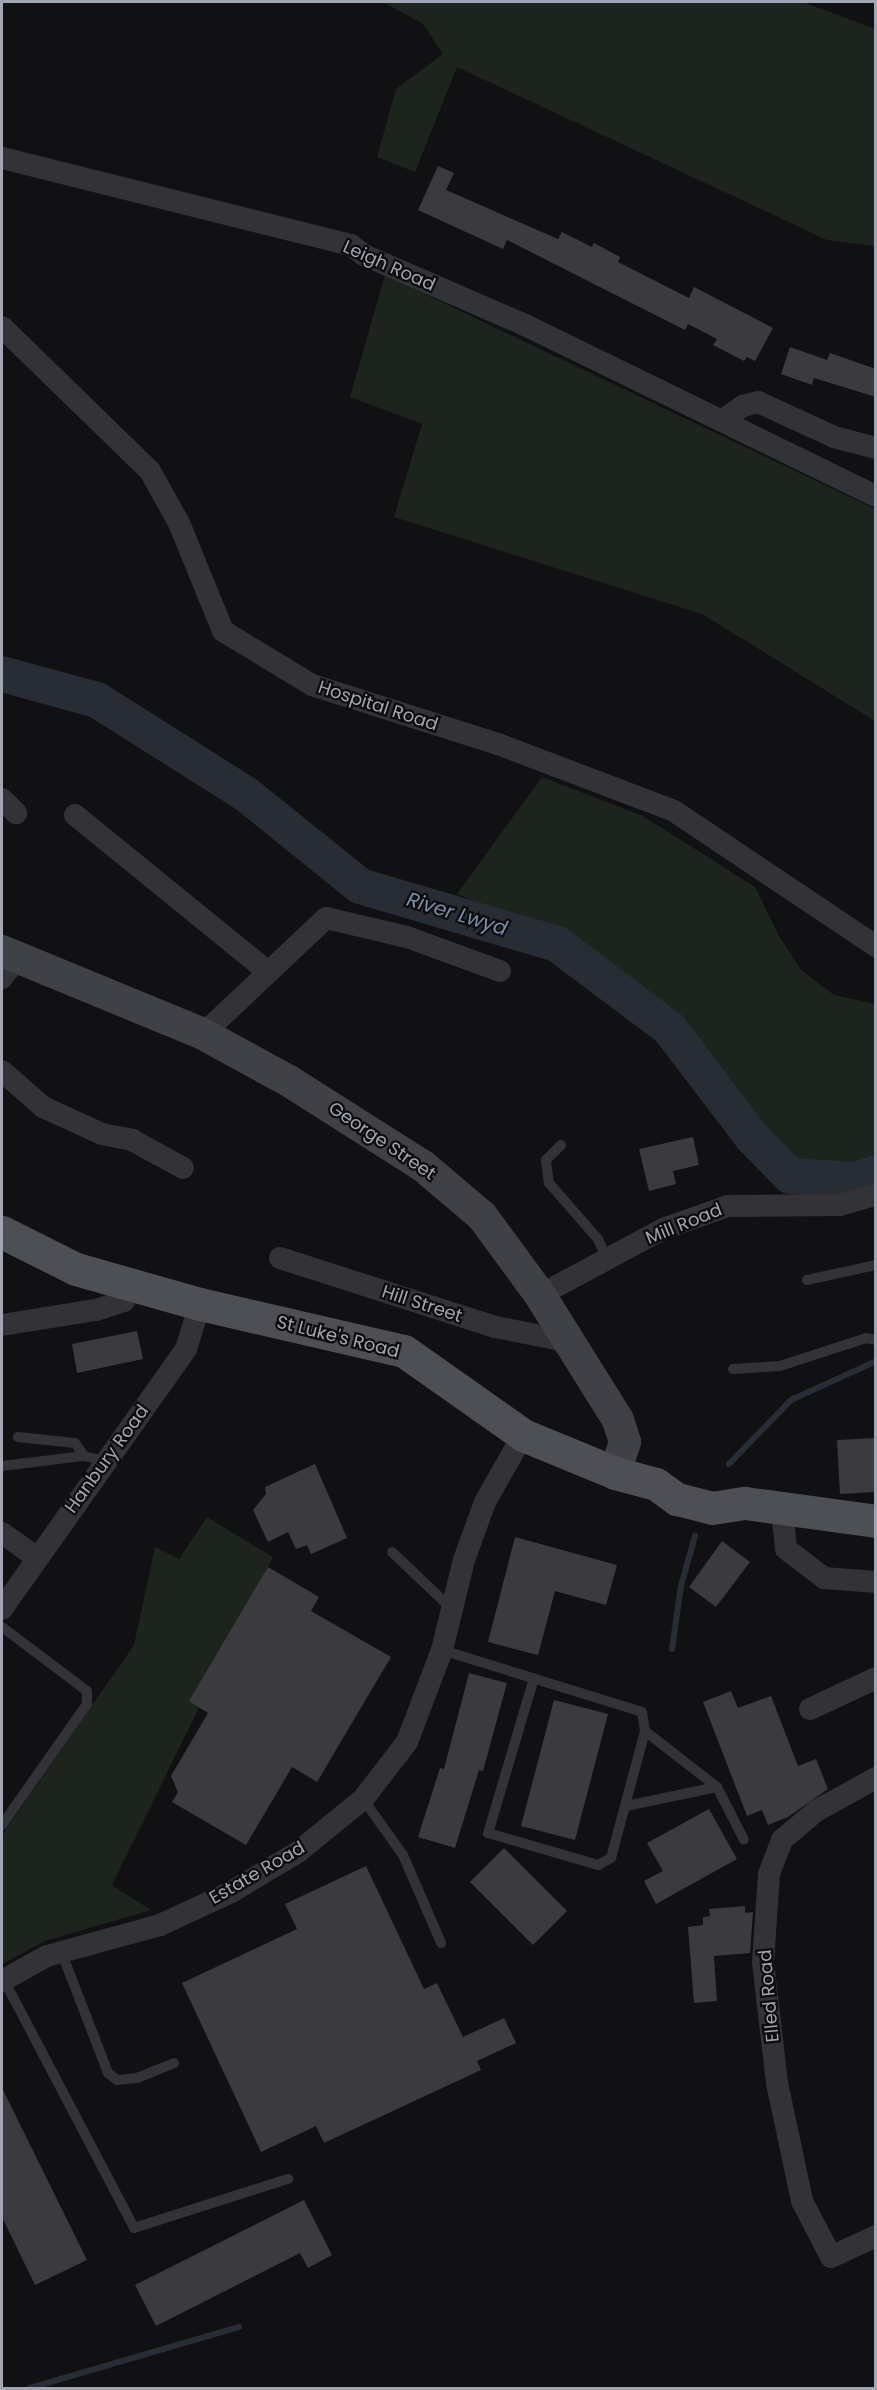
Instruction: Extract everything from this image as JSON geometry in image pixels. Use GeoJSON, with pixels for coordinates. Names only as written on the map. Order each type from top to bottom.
{"type":"FeatureCollection","features":[{"type":"Feature","properties":{"kind":"main road","name":"George Street"},"geometry":{"type":"LineString","coordinates":[[7,962],[203,1034],[288,1081],[423,1166],[482,1216],[540,1295],[618,1420],[625,1442],[615,1473]]}},
{"type":"Feature","properties":{"kind":"main road","name":"St Luke's Road"},"geometry":{"type":"LineString","coordinates":[[2,1232],[76,1269],[200,1304],[404,1351],[523,1435],[615,1473],[656,1484],[677,1500],[712,1508],[745,1503],[876,1521]]}},
{"type":"Feature","properties":{"kind":"street","name":"Leigh Road"},"geometry":{"type":"LineString","coordinates":[[2,158],[351,246],[363,255],[525,325],[876,496]]}},
{"type":"Feature","properties":{"kind":"street","name":"Hospital Road"},"geometry":{"type":"LineString","coordinates":[[2,327],[150,471],[179,523],[223,631],[312,685],[498,744],[674,811],[876,946]]}},
{"type":"Feature","properties":{"kind":"street"},"geometry":{"type":"LineString","coordinates":[[722,421],[742,406],[758,402],[834,437],[876,448]]}},
{"type":"Feature","properties":{"kind":"street"},"geometry":{"type":"LineString","coordinates":[[75,815],[268,972]]}},
{"type":"Feature","properties":{"kind":"street"},"geometry":{"type":"LineString","coordinates":[[203,1034],[326,918],[407,938],[500,971]]}},
{"type":"Feature","properties":{"kind":"street"},"geometry":{"type":"LineString","coordinates":[[2,1071],[43,1107],[102,1134],[132,1140],[183,1168]]}},
{"type":"Feature","properties":{"kind":"street","name":"Mill Road"},"geometry":{"type":"LineString","coordinates":[[540,1295],[663,1229],[728,1206],[840,1205],[876,1195]]}},
{"type":"Feature","properties":{"kind":"street","name":"Hill Street"},"geometry":{"type":"LineString","coordinates":[[280,1258],[495,1327],[567,1341]]}},
{"type":"Feature","properties":{"kind":"street"},"geometry":{"type":"LineString","coordinates":[[2,1325],[124,1301],[134,1285]]}},
{"type":"Feature","properties":{"kind":"street","name":"Hanbury Road"},"geometry":{"type":"LineString","coordinates":[[2,1609],[95,1459],[186,1349],[200,1304]]}},
{"type":"Feature","properties":{"kind":"street","name":"Estate Road"},"geometry":{"type":"LineString","coordinates":[[3,1980],[61,1951],[160,1925],[231,1892],[298,1852],[363,1799],[407,1742],[442,1650],[452,1608],[485,1502],[523,1435]]}},
{"type":"Feature","properties":{"kind":"street"},"geometry":{"type":"LineString","coordinates":[[782,1509],[786,1549],[824,1578],[876,1582]]}},
{"type":"Feature","properties":{"kind":"street"},"geometry":{"type":"LineString","coordinates":[[2,1533],[36,1557]]}},
{"type":"Feature","properties":{"kind":"street"},"geometry":{"type":"LineString","coordinates":[[810,1708],[876,1678]]}},
{"type":"Feature","properties":{"kind":"street","name":"Elled Road"},"geometry":{"type":"LineString","coordinates":[[876,1778],[798,1825],[783,1840],[769,1874],[763,1962],[777,2083],[802,2201],[831,2257],[876,2236]]}},
{"type":"Feature","properties":{"kind":"lane"},"geometry":{"type":"LineString","coordinates":[[561,1145],[546,1160],[549,1183],[598,1239],[607,1259]]}},
{"type":"Feature","properties":{"kind":"lane"},"geometry":{"type":"LineString","coordinates":[[807,1280],[876,1265]]}},
{"type":"Feature","properties":{"kind":"lane"},"geometry":{"type":"LineString","coordinates":[[733,1369],[780,1366],[866,1338],[876,1340]]}},
{"type":"Feature","properties":{"kind":"lane"},"geometry":{"type":"LineString","coordinates":[[18,1437],[75,1443],[95,1459]]}},
{"type":"Feature","properties":{"kind":"lane"},"geometry":{"type":"LineString","coordinates":[[2,1466],[95,1459]]}},
{"type":"Feature","properties":{"kind":"lane"},"geometry":{"type":"LineString","coordinates":[[392,1552],[452,1608]]}},
{"type":"Feature","properties":{"kind":"lane"},"geometry":{"type":"LineString","coordinates":[[2,1627],[87,1691],[87,1704],[2,1825]]}},
{"type":"Feature","properties":{"kind":"lane"},"geometry":{"type":"LineString","coordinates":[[442,1650],[534,1678],[642,1712],[645,1731],[626,1806],[611,1858],[598,1865],[488,1833],[534,1678]]}},
{"type":"Feature","properties":{"kind":"lane"},"geometry":{"type":"LineString","coordinates":[[645,1731],[717,1787],[744,1840]]}},
{"type":"Feature","properties":{"kind":"lane"},"geometry":{"type":"LineString","coordinates":[[626,1806],[717,1787]]}},
{"type":"Feature","properties":{"kind":"lane"},"geometry":{"type":"LineString","coordinates":[[363,1799],[403,1855],[441,1943]]}},
{"type":"Feature","properties":{"kind":"lane"},"geometry":{"type":"LineString","coordinates":[[61,1951],[108,2073],[117,2080],[137,2078],[174,2063]]}},
{"type":"Feature","properties":{"kind":"lane"},"geometry":{"type":"LineString","coordinates":[[3,1980],[134,2228],[288,2179]]}},
{"type":"Feature","properties":{"kind":"shaded area"},"geometry":{"type":"Polygon","coordinates":[[[383,2],[803,2],[875,29],[875,246],[827,240],[457,67],[415,172],[377,157],[396,89],[443,54],[423,24],[383,2]]]}},
{"type":"Feature","properties":{"kind":"shaded area"},"geometry":{"type":"Polygon","coordinates":[[[385,275],[875,509],[875,721],[702,614],[394,517],[422,424],[350,397],[385,275]]]}},
{"type":"Feature","properties":{"kind":"shaded area"},"geometry":{"type":"Polygon","coordinates":[[[542,777],[643,816],[755,887],[779,936],[801,970],[834,995],[875,1004],[875,1157],[829,1172],[794,1164],[733,1105],[684,1029],[592,949],[457,894],[542,777]]]}},
{"type":"Feature","properties":{"kind":"shaded area"},"geometry":{"type":"Polygon","coordinates":[[[207,1517],[273,1557],[112,1885],[151,1910],[45,1941],[2,1964],[2,1835],[134,1645],[155,1547],[179,1559],[207,1517]]]}},
{"type":"Feature","properties":{"kind":"building"},"geometry":{"type":"Polygon","coordinates":[[[438,166],[454,173],[446,190],[558,239],[562,232],[592,247],[594,243],[620,257],[618,262],[689,298],[694,287],[773,328],[755,361],[747,357],[744,361],[713,345],[717,339],[688,324],[685,330],[507,240],[503,249],[418,210],[438,166]]]}},
{"type":"Feature","properties":{"kind":"building"},"geometry":{"type":"Polygon","coordinates":[[[790,347],[827,360],[830,353],[876,369],[876,397],[814,378],[812,385],[781,374],[790,347]]]}},
{"type":"Feature","properties":{"kind":"building"},"geometry":{"type":"Polygon","coordinates":[[[693,1137],[699,1165],[673,1171],[676,1184],[649,1191],[639,1149],[693,1137]]]}},
{"type":"Feature","properties":{"kind":"building"},"geometry":{"type":"Polygon","coordinates":[[[137,1331],[143,1359],[77,1373],[72,1344],[137,1331]]]}},
{"type":"Feature","properties":{"kind":"building"},"geometry":{"type":"Polygon","coordinates":[[[876,1438],[876,1492],[840,1494],[837,1440],[876,1438]]]}},
{"type":"Feature","properties":{"kind":"building"},"geometry":{"type":"Polygon","coordinates":[[[315,1464],[347,1538],[311,1554],[307,1545],[296,1549],[288,1532],[268,1542],[253,1510],[266,1494],[265,1487],[315,1464]]]}},
{"type":"Feature","properties":{"kind":"building"},"geometry":{"type":"Polygon","coordinates":[[[515,1537],[617,1565],[606,1605],[555,1591],[538,1655],[488,1642],[515,1537]]]}},
{"type":"Feature","properties":{"kind":"building"},"geometry":{"type":"Polygon","coordinates":[[[722,1541],[750,1562],[716,1607],[689,1587],[722,1541]]]}},
{"type":"Feature","properties":{"kind":"building"},"geometry":{"type":"Polygon","coordinates":[[[268,1567],[319,1597],[311,1611],[391,1657],[317,1782],[292,1767],[246,1845],[172,1802],[178,1792],[171,1776],[208,1713],[189,1701],[268,1567]]]}},
{"type":"Feature","properties":{"kind":"building"},"geometry":{"type":"Polygon","coordinates":[[[469,1673],[507,1683],[483,1771],[479,1770],[455,1848],[418,1837],[440,1768],[444,1769],[469,1673]]]}},
{"type":"Feature","properties":{"kind":"building"},"geometry":{"type":"Polygon","coordinates":[[[731,1691],[738,1708],[771,1696],[798,1766],[816,1759],[828,1789],[788,1817],[768,1825],[762,1810],[747,1816],[703,1702],[731,1691]]]}},
{"type":"Feature","properties":{"kind":"building"},"geometry":{"type":"Polygon","coordinates":[[[554,1700],[608,1714],[575,1840],[521,1826],[554,1700]]]}},
{"type":"Feature","properties":{"kind":"building"},"geometry":{"type":"Polygon","coordinates":[[[709,1809],[737,1859],[656,1904],[644,1881],[663,1871],[647,1843],[709,1809]]]}},
{"type":"Feature","properties":{"kind":"building"},"geometry":{"type":"Polygon","coordinates":[[[504,1848],[567,1911],[533,1945],[470,1882],[504,1848]]]}},
{"type":"Feature","properties":{"kind":"building"},"geometry":{"type":"Polygon","coordinates":[[[366,1866],[424,1989],[437,1983],[463,2037],[504,2018],[516,2043],[477,2061],[481,2070],[324,2143],[316,2126],[261,2152],[182,1983],[297,1929],[285,1904],[366,1866]]]}},
{"type":"Feature","properties":{"kind":"building"},"geometry":{"type":"Polygon","coordinates":[[[745,1906],[745,1913],[753,1912],[750,1953],[714,1956],[717,2001],[694,2003],[688,1927],[703,1925],[703,1917],[710,1916],[709,1909],[745,1906]]]}},
{"type":"Feature","properties":{"kind":"building"},"geometry":{"type":"Polygon","coordinates":[[[2,2088],[87,2260],[35,2285],[2,2217],[2,2088]]]}},
{"type":"Feature","properties":{"kind":"building"},"geometry":{"type":"Polygon","coordinates":[[[304,2200],[332,2255],[308,2268],[300,2253],[156,2326],[135,2285],[304,2200]]]}},
{"type":"Feature","properties":{"kind":"waterway","name":"River Lwyd"},"geometry":{"type":"LineString","coordinates":[[2,674],[97,700],[247,795],[360,886],[557,944],[669,1028],[752,1137],[790,1176],[856,1180],[876,1173]]}},
{"type":"Feature","properties":{"kind":"waterway"},"geometry":{"type":"LineString","coordinates":[[729,1464],[791,1400],[876,1361]]}},
{"type":"Feature","properties":{"kind":"waterway"},"geometry":{"type":"LineString","coordinates":[[672,1649],[681,1586],[695,1536]]}},
{"type":"Feature","properties":{"kind":"waterway"},"geometry":{"type":"LineString","coordinates":[[30,2388],[239,2327]]}}]}
